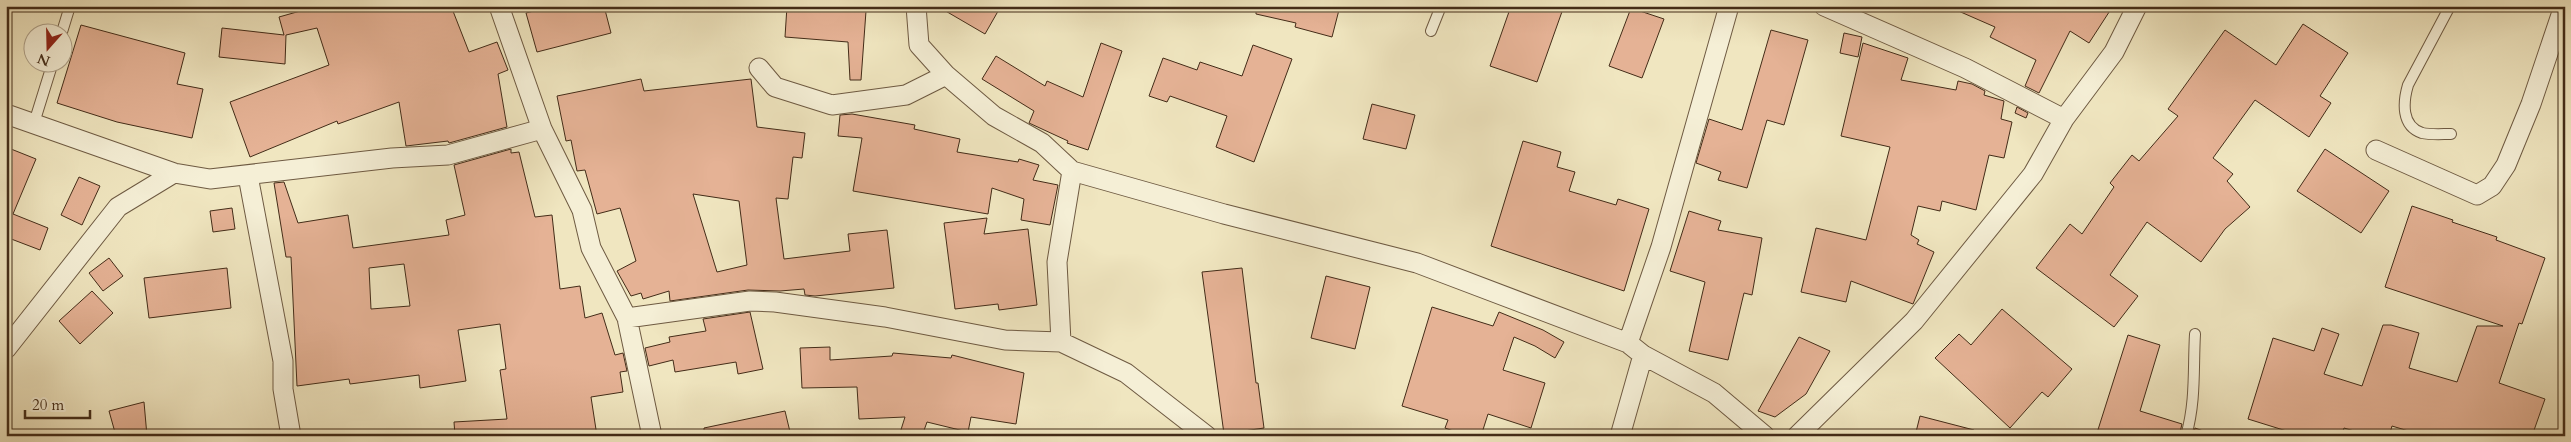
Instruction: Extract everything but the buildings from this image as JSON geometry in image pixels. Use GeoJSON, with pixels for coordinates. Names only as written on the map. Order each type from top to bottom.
{"type":"FeatureCollection","features":[{"type":"Feature","properties":{"kind":"street"},"geometry":{"type":"LineString","coordinates":[[499,6],[542,129],[582,210],[591,248],[627,318],[652,436]]}},
{"type":"Feature","properties":{"kind":"street"},"geometry":{"type":"LineString","coordinates":[[916,6],[919,45],[946,75],[994,116],[1042,143],[1072,171],[1224,214],[1417,263],[1636,349],[1714,393],[1765,436]]}},
{"type":"Feature","properties":{"kind":"street"},"geometry":{"type":"LineString","coordinates":[[1620,436],[1636,349],[1660,247],[1729,6]]}},
{"type":"Feature","properties":{"kind":"street"},"geometry":{"type":"LineString","coordinates":[[1824,6],[1965,68],[2064,119]]}},
{"type":"Feature","properties":{"kind":"street"},"geometry":{"type":"LineString","coordinates":[[1797,436],[1914,320],[2033,174],[2064,119],[2114,52],[2138,6]]}},
{"type":"Feature","properties":{"kind":"street"},"geometry":{"type":"LineString","coordinates":[[2376,150],[2477,195],[2492,186],[2506,165],[2531,104],[2564,6]]}},
{"type":"Feature","properties":{"kind":"street"},"geometry":{"type":"LineString","coordinates":[[759,68],[775,87],[832,105],[906,96],[946,75]]}},
{"type":"Feature","properties":{"kind":"street"},"geometry":{"type":"LineString","coordinates":[[6,114],[34,122],[174,173],[210,179],[392,158],[448,155],[542,129]]}},
{"type":"Feature","properties":{"kind":"street"},"geometry":{"type":"LineString","coordinates":[[1061,342],[1057,262],[1072,171]]}},
{"type":"Feature","properties":{"kind":"street"},"geometry":{"type":"LineString","coordinates":[[6,349],[118,208],[174,173]]}},
{"type":"Feature","properties":{"kind":"street"},"geometry":{"type":"LineString","coordinates":[[248,176],[283,361],[283,389],[291,436]]}},
{"type":"Feature","properties":{"kind":"street"},"geometry":{"type":"LineString","coordinates":[[627,318],[742,302],[775,302],[885,317],[1005,340],[1061,342],[1126,373],[1207,436]]}},
{"type":"Feature","properties":{"kind":"lane"},"geometry":{"type":"LineString","coordinates":[[65,22],[70,6]]}},
{"type":"Feature","properties":{"kind":"lane"},"geometry":{"type":"LineString","coordinates":[[1431,31],[1442,6]]}},
{"type":"Feature","properties":{"kind":"lane"},"geometry":{"type":"LineString","coordinates":[[2450,6],[2408,85],[2404,99],[2404,111],[2408,123],[2422,133],[2450,134]]}},
{"type":"Feature","properties":{"kind":"lane"},"geometry":{"type":"LineString","coordinates":[[34,122],[50,72]]}},
{"type":"Feature","properties":{"kind":"lane"},"geometry":{"type":"LineString","coordinates":[[2186,436],[2193,413],[2195,334]]}}]}
